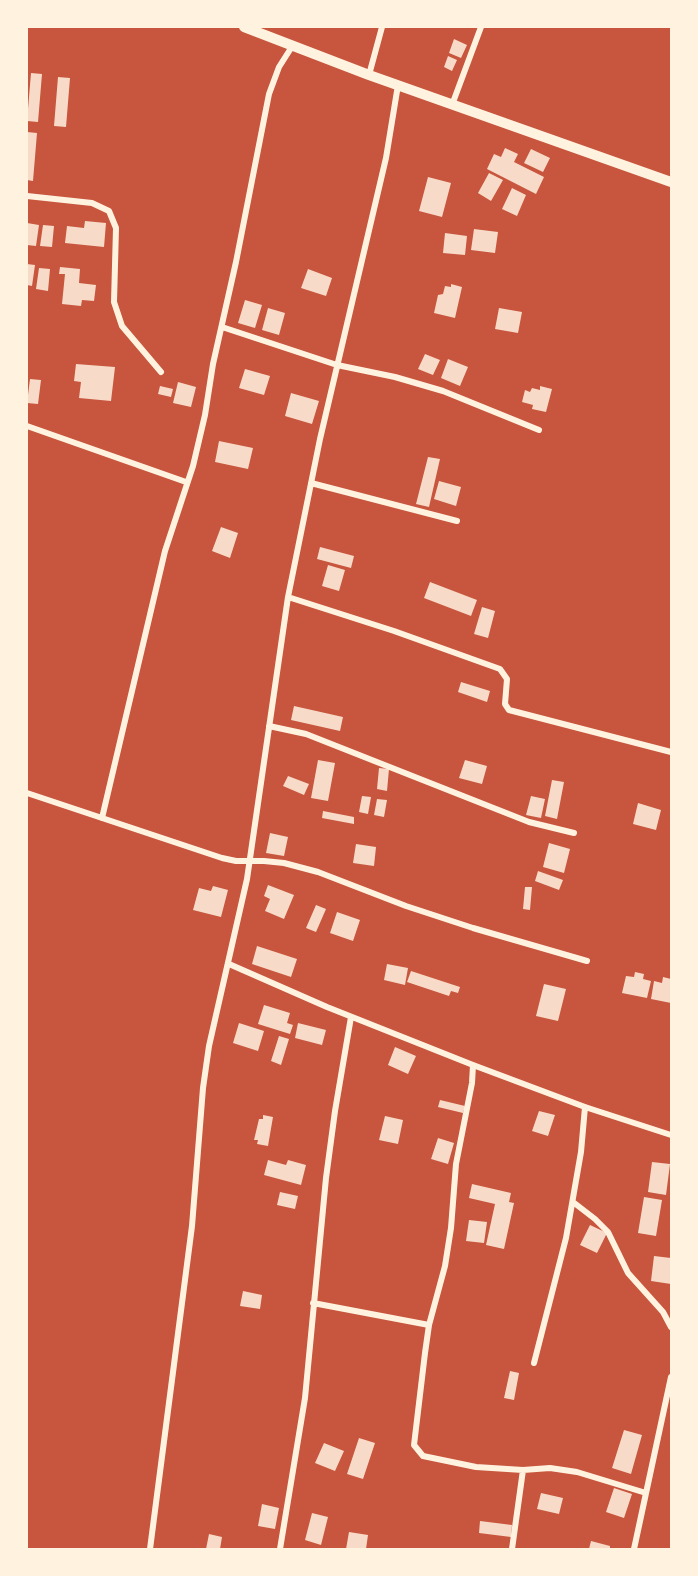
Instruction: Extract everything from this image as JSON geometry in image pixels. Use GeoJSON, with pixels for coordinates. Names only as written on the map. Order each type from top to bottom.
{"type":"FeatureCollection","features":[{"type":"Feature","properties":{"kind":"main road"},"geometry":{"type":"LineString","coordinates":[[244,27],[266,31],[293,45],[369,75],[671,182]]}},
{"type":"Feature","properties":{"kind":"street"},"geometry":{"type":"LineString","coordinates":[[369,75],[382,27]]}},
{"type":"Feature","properties":{"kind":"street"},"geometry":{"type":"LineString","coordinates":[[452,105],[481,27]]}},
{"type":"Feature","properties":{"kind":"street"},"geometry":{"type":"LineString","coordinates":[[102,818],[165,551],[193,465],[205,415],[213,364],[269,94],[279,67],[293,45]]}},
{"type":"Feature","properties":{"kind":"street"},"geometry":{"type":"LineString","coordinates":[[150,1549],[192,1226],[203,1088],[209,1046],[240,917],[250,861],[288,597],[337,365],[386,158],[398,85]]}},
{"type":"Feature","properties":{"kind":"street"},"geometry":{"type":"LineString","coordinates":[[27,196],[92,203],[109,211],[116,228],[114,302],[122,326],[160,372]]}},
{"type":"Feature","properties":{"kind":"street"},"geometry":{"type":"LineString","coordinates":[[222,327],[337,365],[395,376],[443,391],[539,430]]}},
{"type":"Feature","properties":{"kind":"street"},"geometry":{"type":"LineString","coordinates":[[27,426],[186,482]]}},
{"type":"Feature","properties":{"kind":"street"},"geometry":{"type":"LineString","coordinates":[[311,483],[457,521]]}},
{"type":"Feature","properties":{"kind":"street"},"geometry":{"type":"LineString","coordinates":[[288,597],[394,631],[500,669],[507,679],[506,704],[509,710],[671,752]]}},
{"type":"Feature","properties":{"kind":"street"},"geometry":{"type":"LineString","coordinates":[[269,726],[306,734],[529,822],[573,833]]}},
{"type":"Feature","properties":{"kind":"street"},"geometry":{"type":"LineString","coordinates":[[27,793],[222,858],[236,861],[284,863],[318,872],[406,906],[587,961]]}},
{"type":"Feature","properties":{"kind":"street"},"geometry":{"type":"LineString","coordinates":[[229,964],[351,1017],[473,1065],[585,1107],[671,1135]]}},
{"type":"Feature","properties":{"kind":"street"},"geometry":{"type":"LineString","coordinates":[[280,1549],[305,1398],[334,1111],[351,1017]]}},
{"type":"Feature","properties":{"kind":"street"},"geometry":{"type":"LineString","coordinates":[[473,1065],[472,1083],[456,1164],[451,1228],[445,1266],[429,1325],[414,1445],[423,1456],[476,1467],[523,1470],[549,1468],[577,1472],[646,1493]]}},
{"type":"Feature","properties":{"kind":"street"},"geometry":{"type":"LineString","coordinates":[[534,1363],[566,1238],[581,1152],[585,1107]]}},
{"type":"Feature","properties":{"kind":"street"},"geometry":{"type":"LineString","coordinates":[[573,1202],[608,1232],[628,1273],[663,1312],[671,1327]]}},
{"type":"Feature","properties":{"kind":"street"},"geometry":{"type":"LineString","coordinates":[[313,1303],[429,1325]]}},
{"type":"Feature","properties":{"kind":"street"},"geometry":{"type":"LineString","coordinates":[[634,1549],[671,1377]]}},
{"type":"Feature","properties":{"kind":"street"},"geometry":{"type":"LineString","coordinates":[[512,1549],[523,1470]]}},
{"type":"Feature","properties":{"kind":"building"},"geometry":{"type":"Polygon","coordinates":[[[454,39],[467,45],[461,58],[449,53],[454,39]]]}},
{"type":"Feature","properties":{"kind":"building"},"geometry":{"type":"Polygon","coordinates":[[[448,56],[457,60],[452,71],[444,67],[448,56]]]}},
{"type":"Feature","properties":{"kind":"building"},"geometry":{"type":"Polygon","coordinates":[[[31,73],[42,74],[38,122],[27,121],[31,73]]]}},
{"type":"Feature","properties":{"kind":"building"},"geometry":{"type":"Polygon","coordinates":[[[58,77],[70,78],[66,127],[54,126],[58,77]]]}},
{"type":"Feature","properties":{"kind":"building"},"geometry":{"type":"Polygon","coordinates":[[[27,132],[37,133],[33,181],[27,180],[27,132]]]}},
{"type":"Feature","properties":{"kind":"building"},"geometry":{"type":"Polygon","coordinates":[[[505,148],[518,154],[514,162],[544,177],[536,194],[487,169],[494,154],[501,157],[505,148]]]}},
{"type":"Feature","properties":{"kind":"building"},"geometry":{"type":"Polygon","coordinates":[[[531,149],[550,158],[543,172],[524,163],[531,149]]]}},
{"type":"Feature","properties":{"kind":"building"},"geometry":{"type":"Polygon","coordinates":[[[489,173],[503,180],[491,201],[478,193],[489,173]]]}},
{"type":"Feature","properties":{"kind":"building"},"geometry":{"type":"Polygon","coordinates":[[[428,177],[451,183],[442,217],[419,211],[428,177]]]}},
{"type":"Feature","properties":{"kind":"building"},"geometry":{"type":"Polygon","coordinates":[[[512,188],[526,195],[517,216],[502,209],[512,188]]]}},
{"type":"Feature","properties":{"kind":"building"},"geometry":{"type":"Polygon","coordinates":[[[85,221],[106,223],[104,247],[65,243],[67,226],[84,228],[85,221]]]}},
{"type":"Feature","properties":{"kind":"building"},"geometry":{"type":"Polygon","coordinates":[[[27,223],[39,225],[36,246],[27,245],[27,223]]]}},
{"type":"Feature","properties":{"kind":"building"},"geometry":{"type":"Polygon","coordinates":[[[43,225],[54,226],[52,247],[40,246],[43,225]]]}},
{"type":"Feature","properties":{"kind":"building"},"geometry":{"type":"Polygon","coordinates":[[[474,229],[498,232],[495,253],[471,250],[474,229]]]}},
{"type":"Feature","properties":{"kind":"building"},"geometry":{"type":"Polygon","coordinates":[[[445,233],[467,236],[465,255],[443,253],[445,233]]]}},
{"type":"Feature","properties":{"kind":"building"},"geometry":{"type":"Polygon","coordinates":[[[27,264],[35,265],[32,286],[27,285],[27,264]]]}},
{"type":"Feature","properties":{"kind":"building"},"geometry":{"type":"Polygon","coordinates":[[[60,267],[80,269],[79,283],[96,285],[94,301],[82,300],[81,306],[62,304],[65,274],[59,274],[60,267]]]}},
{"type":"Feature","properties":{"kind":"building"},"geometry":{"type":"Polygon","coordinates":[[[39,268],[50,269],[48,291],[36,289],[39,268]]]}},
{"type":"Feature","properties":{"kind":"building"},"geometry":{"type":"Polygon","coordinates":[[[308,269],[332,278],[326,296],[301,288],[308,269]]]}},
{"type":"Feature","properties":{"kind":"building"},"geometry":{"type":"Polygon","coordinates":[[[451,284],[462,287],[455,318],[434,313],[438,295],[443,294],[445,286],[451,287],[451,284]]]}},
{"type":"Feature","properties":{"kind":"building"},"geometry":{"type":"Polygon","coordinates":[[[245,300],[262,305],[255,328],[238,323],[245,300]]]}},
{"type":"Feature","properties":{"kind":"building"},"geometry":{"type":"Polygon","coordinates":[[[268,308],[285,313],[279,335],[262,330],[268,308]]]}},
{"type":"Feature","properties":{"kind":"building"},"geometry":{"type":"Polygon","coordinates":[[[499,308],[522,312],[518,333],[495,329],[499,308]]]}},
{"type":"Feature","properties":{"kind":"building"},"geometry":{"type":"Polygon","coordinates":[[[425,354],[440,360],[433,375],[418,369],[425,354]]]}},
{"type":"Feature","properties":{"kind":"building"},"geometry":{"type":"Polygon","coordinates":[[[448,359],[468,367],[460,386],[441,378],[448,359]]]}},
{"type":"Feature","properties":{"kind":"building"},"geometry":{"type":"Polygon","coordinates":[[[76,364],[115,367],[111,401],[79,398],[81,382],[74,381],[76,364]]]}},
{"type":"Feature","properties":{"kind":"building"},"geometry":{"type":"Polygon","coordinates":[[[245,369],[270,376],[264,395],[239,388],[245,369]]]}},
{"type":"Feature","properties":{"kind":"building"},"geometry":{"type":"Polygon","coordinates":[[[30,379],[41,380],[38,404],[27,403],[30,379]]]}},
{"type":"Feature","properties":{"kind":"building"},"geometry":{"type":"Polygon","coordinates":[[[178,382],[196,387],[191,407],[173,403],[178,382]]]}},
{"type":"Feature","properties":{"kind":"building"},"geometry":{"type":"Polygon","coordinates":[[[160,386],[173,389],[171,397],[158,394],[160,386]]]}},
{"type":"Feature","properties":{"kind":"building"},"geometry":{"type":"Polygon","coordinates":[[[540,386],[552,389],[546,412],[532,409],[533,405],[522,402],[525,390],[530,392],[532,388],[540,390],[540,386]]]}},
{"type":"Feature","properties":{"kind":"building"},"geometry":{"type":"Polygon","coordinates":[[[291,393],[319,401],[312,424],[285,416],[291,393]]]}},
{"type":"Feature","properties":{"kind":"building"},"geometry":{"type":"Polygon","coordinates":[[[219,441],[253,448],[248,469],[215,462],[219,441]]]}},
{"type":"Feature","properties":{"kind":"building"},"geometry":{"type":"Polygon","coordinates":[[[428,457],[440,459],[429,507],[416,504],[428,457]]]}},
{"type":"Feature","properties":{"kind":"building"},"geometry":{"type":"Polygon","coordinates":[[[439,481],[461,487],[456,506],[434,499],[439,481]]]}},
{"type":"Feature","properties":{"kind":"building"},"geometry":{"type":"Polygon","coordinates":[[[221,527],[238,533],[230,558],[212,551],[221,527]]]}},
{"type":"Feature","properties":{"kind":"building"},"geometry":{"type":"Polygon","coordinates":[[[320,547],[354,556],[351,568],[317,559],[320,547]]]}},
{"type":"Feature","properties":{"kind":"building"},"geometry":{"type":"Polygon","coordinates":[[[328,565],[345,570],[339,591],[322,586],[328,565]]]}},
{"type":"Feature","properties":{"kind":"building"},"geometry":{"type":"Polygon","coordinates":[[[430,582],[477,600],[471,616],[424,598],[430,582]]]}},
{"type":"Feature","properties":{"kind":"building"},"geometry":{"type":"Polygon","coordinates":[[[482,607],[495,611],[488,638],[474,634],[482,607]]]}},
{"type":"Feature","properties":{"kind":"building"},"geometry":{"type":"Polygon","coordinates":[[[461,682],[490,691],[487,702],[458,692],[461,682]]]}},
{"type":"Feature","properties":{"kind":"building"},"geometry":{"type":"Polygon","coordinates":[[[294,706],[343,717],[340,731],[291,720],[294,706]]]}},
{"type":"Feature","properties":{"kind":"building"},"geometry":{"type":"Polygon","coordinates":[[[318,760],[335,763],[328,801],[311,798],[318,760]]]}},
{"type":"Feature","properties":{"kind":"building"},"geometry":{"type":"Polygon","coordinates":[[[465,760],[487,766],[482,784],[459,778],[465,760]]]}},
{"type":"Feature","properties":{"kind":"building"},"geometry":{"type":"Polygon","coordinates":[[[379,768],[389,769],[387,791],[377,789],[379,768]]]}},
{"type":"Feature","properties":{"kind":"building"},"geometry":{"type":"Polygon","coordinates":[[[288,776],[309,784],[304,795],[283,786],[288,776]]]}},
{"type":"Feature","properties":{"kind":"building"},"geometry":{"type":"Polygon","coordinates":[[[552,780],[564,782],[557,819],[545,816],[552,780]]]}},
{"type":"Feature","properties":{"kind":"building"},"geometry":{"type":"Polygon","coordinates":[[[362,796],[371,797],[368,814],[359,812],[362,796]]]}},
{"type":"Feature","properties":{"kind":"building"},"geometry":{"type":"Polygon","coordinates":[[[531,796],[545,799],[541,818],[526,815],[531,796]]]}},
{"type":"Feature","properties":{"kind":"building"},"geometry":{"type":"Polygon","coordinates":[[[377,799],[387,800],[384,817],[374,815],[377,799]]]}},
{"type":"Feature","properties":{"kind":"building"},"geometry":{"type":"Polygon","coordinates":[[[638,803],[661,810],[656,830],[633,824],[638,803]]]}},
{"type":"Feature","properties":{"kind":"building"},"geometry":{"type":"Polygon","coordinates":[[[323,811],[354,817],[354,824],[322,818],[323,811]]]}},
{"type":"Feature","properties":{"kind":"building"},"geometry":{"type":"Polygon","coordinates":[[[270,833],[288,837],[284,856],[266,853],[270,833]]]}},
{"type":"Feature","properties":{"kind":"building"},"geometry":{"type":"Polygon","coordinates":[[[549,843],[570,849],[564,873],[543,867],[549,843]]]}},
{"type":"Feature","properties":{"kind":"building"},"geometry":{"type":"Polygon","coordinates":[[[356,844],[376,847],[374,866],[353,863],[356,844]]]}},
{"type":"Feature","properties":{"kind":"building"},"geometry":{"type":"Polygon","coordinates":[[[538,871],[563,880],[559,890],[535,881],[538,871]]]}},
{"type":"Feature","properties":{"kind":"building"},"geometry":{"type":"Polygon","coordinates":[[[268,885],[294,895],[284,919],[265,911],[270,899],[264,896],[268,885]]]}},
{"type":"Feature","properties":{"kind":"building"},"geometry":{"type":"Polygon","coordinates":[[[213,886],[228,890],[221,917],[193,910],[199,888],[211,891],[213,886]]]}},
{"type":"Feature","properties":{"kind":"building"},"geometry":{"type":"Polygon","coordinates":[[[525,887],[532,887],[530,910],[523,909],[525,887]]]}},
{"type":"Feature","properties":{"kind":"building"},"geometry":{"type":"Polygon","coordinates":[[[316,905],[326,909],[316,932],[306,928],[316,905]]]}},
{"type":"Feature","properties":{"kind":"building"},"geometry":{"type":"Polygon","coordinates":[[[337,912],[360,920],[353,941],[330,933],[337,912]]]}},
{"type":"Feature","properties":{"kind":"building"},"geometry":{"type":"Polygon","coordinates":[[[257,946],[297,959],[291,977],[252,964],[257,946]]]}},
{"type":"Feature","properties":{"kind":"building"},"geometry":{"type":"Polygon","coordinates":[[[387,964],[408,968],[405,985],[384,980],[387,964]]]}},
{"type":"Feature","properties":{"kind":"building"},"geometry":{"type":"Polygon","coordinates":[[[411,971],[460,987],[458,993],[451,991],[449,996],[407,982],[411,971]]]}},
{"type":"Feature","properties":{"kind":"building"},"geometry":{"type":"Polygon","coordinates":[[[635,972],[644,974],[643,979],[651,981],[647,998],[622,993],[626,976],[634,977],[635,972]]]}},
{"type":"Feature","properties":{"kind":"building"},"geometry":{"type":"Polygon","coordinates":[[[663,977],[671,979],[671,1003],[651,999],[654,981],[662,983],[663,977]]]}},
{"type":"Feature","properties":{"kind":"building"},"geometry":{"type":"Polygon","coordinates":[[[544,984],[566,989],[558,1021],[536,1016],[544,984]]]}},
{"type":"Feature","properties":{"kind":"building"},"geometry":{"type":"Polygon","coordinates":[[[264,1005],[290,1013],[287,1023],[293,1025],[290,1034],[258,1024],[264,1005]]]}},
{"type":"Feature","properties":{"kind":"building"},"geometry":{"type":"Polygon","coordinates":[[[239,1023],[264,1031],[258,1051],[233,1043],[239,1023]]]}},
{"type":"Feature","properties":{"kind":"building"},"geometry":{"type":"Polygon","coordinates":[[[298,1023],[326,1030],[322,1045],[295,1038],[298,1023]]]}},
{"type":"Feature","properties":{"kind":"building"},"geometry":{"type":"Polygon","coordinates":[[[279,1036],[289,1039],[281,1065],[271,1061],[279,1036]]]}},
{"type":"Feature","properties":{"kind":"building"},"geometry":{"type":"Polygon","coordinates":[[[395,1047],[416,1056],[408,1074],[388,1065],[395,1047]]]}},
{"type":"Feature","properties":{"kind":"building"},"geometry":{"type":"Polygon","coordinates":[[[440,1100],[465,1106],[463,1113],[438,1107],[440,1100]]]}},
{"type":"Feature","properties":{"kind":"building"},"geometry":{"type":"Polygon","coordinates":[[[539,1111],[555,1115],[548,1136],[532,1131],[539,1111]]]}},
{"type":"Feature","properties":{"kind":"building"},"geometry":{"type":"Polygon","coordinates":[[[263,1115],[273,1117],[268,1146],[257,1144],[258,1140],[254,1140],[259,1119],[263,1119],[263,1115]]]}},
{"type":"Feature","properties":{"kind":"building"},"geometry":{"type":"Polygon","coordinates":[[[385,1116],[403,1120],[398,1144],[379,1140],[385,1116]]]}},
{"type":"Feature","properties":{"kind":"building"},"geometry":{"type":"Polygon","coordinates":[[[438,1138],[454,1143],[448,1164],[431,1159],[438,1138]]]}},
{"type":"Feature","properties":{"kind":"building"},"geometry":{"type":"Polygon","coordinates":[[[268,1160],[286,1165],[288,1160],[306,1165],[301,1185],[264,1175],[268,1160]]]}},
{"type":"Feature","properties":{"kind":"building"},"geometry":{"type":"Polygon","coordinates":[[[652,1162],[670,1164],[666,1195],[648,1192],[652,1162]]]}},
{"type":"Feature","properties":{"kind":"building"},"geometry":{"type":"Polygon","coordinates":[[[472,1184],[511,1193],[509,1202],[514,1203],[504,1249],[486,1245],[495,1204],[469,1198],[472,1184]]]}},
{"type":"Feature","properties":{"kind":"building"},"geometry":{"type":"Polygon","coordinates":[[[280,1192],[298,1196],[295,1209],[277,1205],[280,1192]]]}},
{"type":"Feature","properties":{"kind":"building"},"geometry":{"type":"Polygon","coordinates":[[[644,1197],[662,1200],[656,1236],[638,1233],[644,1197]]]}},
{"type":"Feature","properties":{"kind":"building"},"geometry":{"type":"Polygon","coordinates":[[[469,1220],[487,1222],[484,1243],[466,1241],[469,1220]]]}},
{"type":"Feature","properties":{"kind":"building"},"geometry":{"type":"Polygon","coordinates":[[[590,1225],[607,1233],[597,1253],[580,1245],[590,1225]]]}},
{"type":"Feature","properties":{"kind":"building"},"geometry":{"type":"Polygon","coordinates":[[[654,1256],[671,1258],[671,1284],[651,1281],[654,1256]]]}},
{"type":"Feature","properties":{"kind":"building"},"geometry":{"type":"Polygon","coordinates":[[[243,1291],[262,1295],[260,1309],[240,1306],[243,1291]]]}},
{"type":"Feature","properties":{"kind":"building"},"geometry":{"type":"Polygon","coordinates":[[[510,1371],[519,1373],[514,1400],[504,1398],[510,1371]]]}},
{"type":"Feature","properties":{"kind":"building"},"geometry":{"type":"Polygon","coordinates":[[[624,1430],[642,1435],[631,1474],[612,1468],[624,1430]]]}},
{"type":"Feature","properties":{"kind":"building"},"geometry":{"type":"Polygon","coordinates":[[[359,1438],[375,1443],[363,1479],[347,1474],[359,1438]]]}},
{"type":"Feature","properties":{"kind":"building"},"geometry":{"type":"Polygon","coordinates":[[[324,1443],[344,1451],[335,1471],[315,1463],[324,1443]]]}},
{"type":"Feature","properties":{"kind":"building"},"geometry":{"type":"Polygon","coordinates":[[[614,1488],[632,1494],[624,1518],[606,1512],[614,1488]]]}},
{"type":"Feature","properties":{"kind":"building"},"geometry":{"type":"Polygon","coordinates":[[[541,1493],[563,1498],[559,1514],[537,1509],[541,1493]]]}},
{"type":"Feature","properties":{"kind":"building"},"geometry":{"type":"Polygon","coordinates":[[[262,1504],[279,1508],[275,1529],[258,1526],[262,1504]]]}},
{"type":"Feature","properties":{"kind":"building"},"geometry":{"type":"Polygon","coordinates":[[[312,1513],[328,1517],[321,1545],[305,1540],[312,1513]]]}},
{"type":"Feature","properties":{"kind":"building"},"geometry":{"type":"Polygon","coordinates":[[[480,1521],[512,1525],[511,1537],[479,1533],[480,1521]]]}},
{"type":"Feature","properties":{"kind":"building"},"geometry":{"type":"Polygon","coordinates":[[[349,1532],[368,1535],[366,1549],[346,1549],[349,1532]]]}},
{"type":"Feature","properties":{"kind":"building"},"geometry":{"type":"Polygon","coordinates":[[[209,1534],[222,1537],[220,1549],[206,1549],[209,1534]]]}},
{"type":"Feature","properties":{"kind":"building"},"geometry":{"type":"Polygon","coordinates":[[[591,1541],[610,1546],[610,1549],[589,1549],[591,1541]]]}}]}
